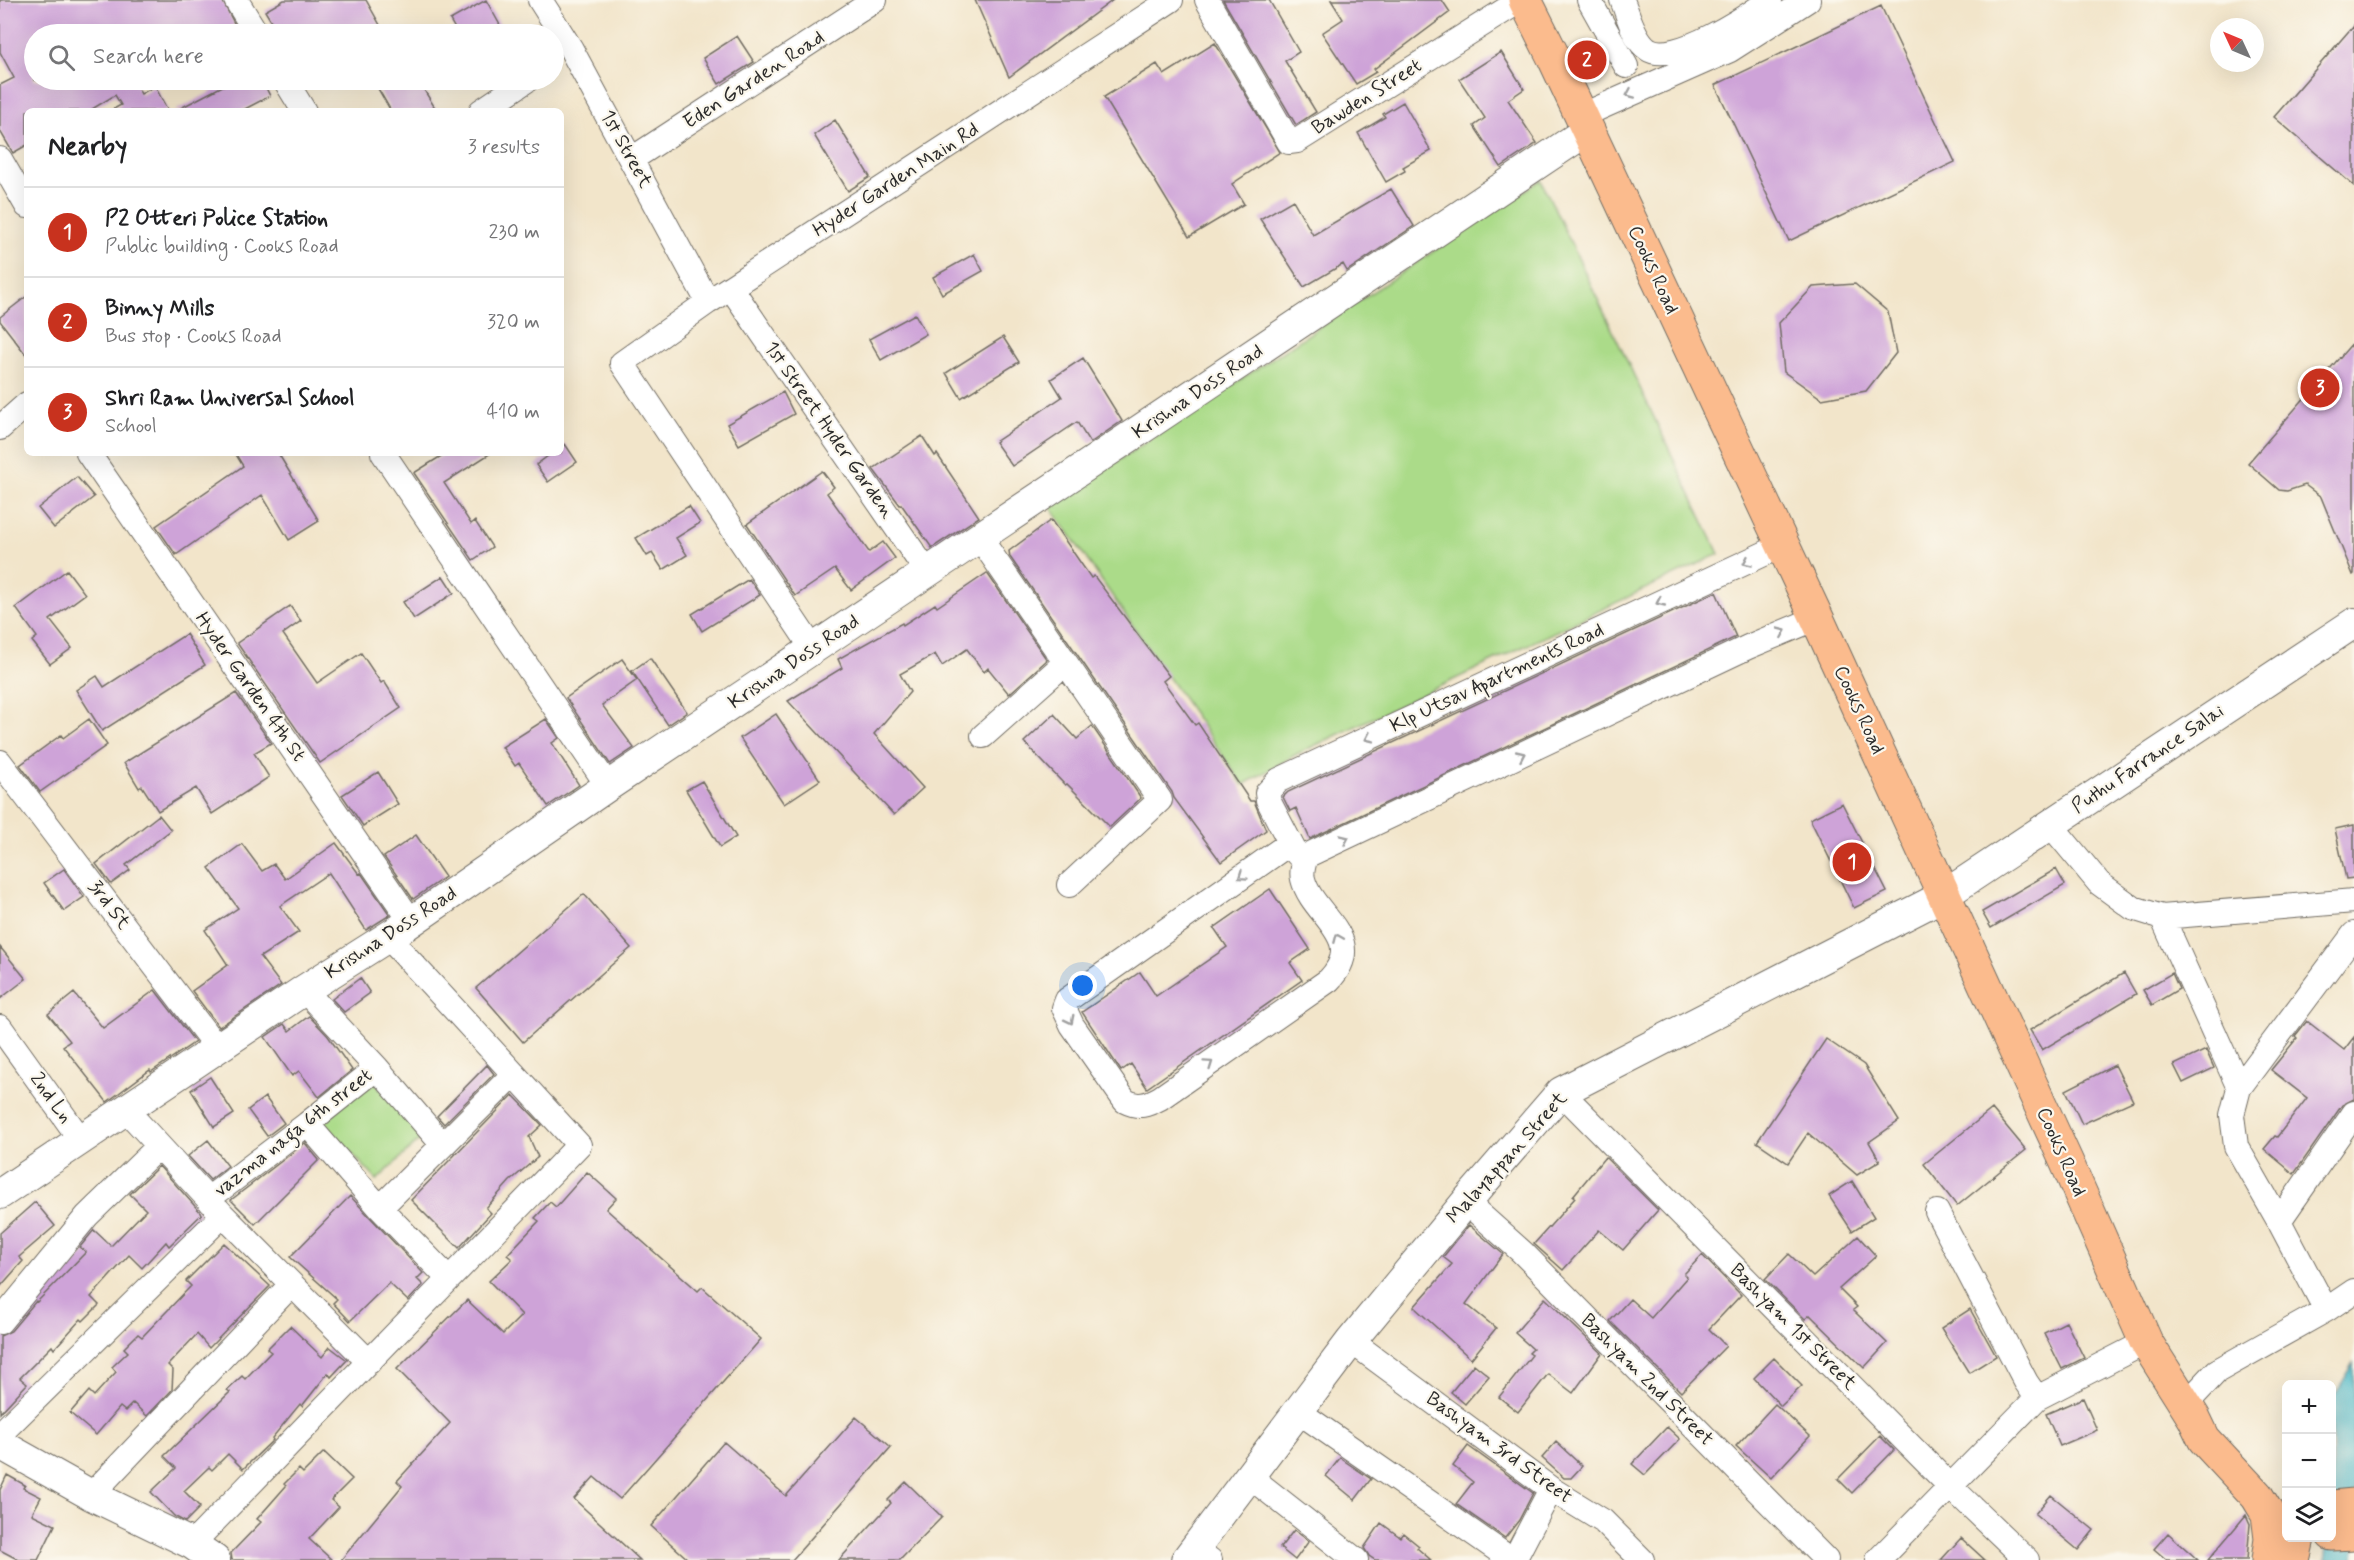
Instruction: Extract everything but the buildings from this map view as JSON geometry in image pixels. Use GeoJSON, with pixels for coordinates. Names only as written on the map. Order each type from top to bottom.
{"type":"FeatureCollection","features":[{"type":"Feature","properties":{"kind":"main road","name":"Cooks Road"},"geometry":{"type":"LineString","coordinates":[[1523,0],[1584,123],[1781,546],[1817,618],[2067,1163],[2146,1342],[2199,1423],[2282,1529]]}},
{"type":"Feature","properties":{"kind":"main road"},"geometry":{"type":"LineString","coordinates":[[2336,1506],[2354,1505]]}},
{"type":"Feature","properties":{"kind":"main road"},"geometry":{"type":"LineString","coordinates":[[2336,1534],[2354,1533]]}},
{"type":"Feature","properties":{"kind":"street"},"geometry":{"type":"LineString","coordinates":[[236,0],[251,24]]}},
{"type":"Feature","properties":{"kind":"street","name":"1st Street"},"geometry":{"type":"LineString","coordinates":[[540,0],[550,24]]}},
{"type":"Feature","properties":{"kind":"street","name":"Eden Garden Road"},"geometry":{"type":"LineString","coordinates":[[632,159],[875,0]]}},
{"type":"Feature","properties":{"kind":"street","name":"Hyder Garden Main Rd"},"geometry":{"type":"LineString","coordinates":[[813,649],[622,363],[708,302],[1171,0]]}},
{"type":"Feature","properties":{"kind":"street","name":"Bawden Street"},"geometry":{"type":"LineString","coordinates":[[1207,0],[1289,142],[1297,141],[1523,0]]}},
{"type":"Feature","properties":{"kind":"street"},"geometry":{"type":"LineString","coordinates":[[1589,0],[1626,66]]}},
{"type":"Feature","properties":{"kind":"street"},"geometry":{"type":"LineString","coordinates":[[1622,0],[1641,42],[1649,51],[1660,52],[1707,40],[1741,21],[1770,0]]}},
{"type":"Feature","properties":{"kind":"street"},"geometry":{"type":"LineString","coordinates":[[1584,123],[1679,72],[1730,50],[1808,0]]}},
{"type":"Feature","properties":{"kind":"street","name":"1st Street"},"geometry":{"type":"LineString","coordinates":[[564,58],[632,159],[708,302]]}},
{"type":"Feature","properties":{"kind":"street"},"geometry":{"type":"LineString","coordinates":[[291,90],[302,108]]}},
{"type":"Feature","properties":{"kind":"street"},"geometry":{"type":"LineString","coordinates":[[485,108],[512,90]]}},
{"type":"Feature","properties":{"kind":"street","name":"Krishna Doss Road"},"geometry":{"type":"LineString","coordinates":[[0,1194],[980,538],[1584,123]]}},
{"type":"Feature","properties":{"kind":"street"},"geometry":{"type":"LineString","coordinates":[[0,159],[24,201]]}},
{"type":"Feature","properties":{"kind":"street","name":"1st Street Hyder Garden"},"geometry":{"type":"LineString","coordinates":[[731,288],[927,572]]}},
{"type":"Feature","properties":{"kind":"street"},"geometry":{"type":"LineString","coordinates":[[0,428],[24,407]]}},
{"type":"Feature","properties":{"kind":"street","name":"Hyder Garden 4th St"},"geometry":{"type":"LineString","coordinates":[[90,456],[399,929],[514,1074],[579,1145],[449,1280]]}},
{"type":"Feature","properties":{"kind":"street"},"geometry":{"type":"LineString","coordinates":[[385,456],[608,786]]}},
{"type":"Feature","properties":{"kind":"street"},"geometry":{"type":"LineString","coordinates":[[980,538],[1160,800],[1069,885]]}},
{"type":"Feature","properties":{"kind":"street","name":"Klp Utsav Apartments Road"},"geometry":{"type":"LineString","coordinates":[[1781,546],[1280,780],[1267,793],[1268,800],[1298,849],[1302,878],[1341,941],[1344,957],[1340,969],[1329,980],[1160,1098],[1147,1105],[1134,1105],[1125,1101],[1072,1025],[1064,1008],[1067,1000],[1078,990],[1298,849],[1817,618]]}},
{"type":"Feature","properties":{"kind":"street","name":"Puthu Farrance Salai"},"geometry":{"type":"LineString","coordinates":[[1943,896],[2354,623]]}},
{"type":"Feature","properties":{"kind":"street"},"geometry":{"type":"LineString","coordinates":[[983,736],[1065,663]]}},
{"type":"Feature","properties":{"kind":"street","name":"3rd St"},"geometry":{"type":"LineString","coordinates":[[0,762],[218,1048]]}},
{"type":"Feature","properties":{"kind":"street"},"geometry":{"type":"LineString","coordinates":[[2050,824],[2099,883],[2133,908],[2162,917],[2354,901]]}},
{"type":"Feature","properties":{"kind":"street","name":"Malayappan Street"},"geometry":{"type":"LineString","coordinates":[[1197,1556],[1249,1476],[1352,1341],[1466,1202],[1561,1092],[1943,896]]}},
{"type":"Feature","properties":{"kind":"street"},"geometry":{"type":"LineString","coordinates":[[2162,917],[2240,1088]]}},
{"type":"Feature","properties":{"kind":"street"},"geometry":{"type":"LineString","coordinates":[[2326,1310],[2236,1146],[2232,1115],[2240,1088],[2354,934]]}},
{"type":"Feature","properties":{"kind":"street"},"geometry":{"type":"LineString","coordinates":[[304,990],[377,1068],[443,1145]]}},
{"type":"Feature","properties":{"kind":"street","name":"2nd Ln"},"geometry":{"type":"LineString","coordinates":[[0,1027],[81,1140]]}},
{"type":"Feature","properties":{"kind":"street","name":"vazma naga 6th street"},"geometry":{"type":"LineString","coordinates":[[0,1434],[215,1207],[307,1124],[377,1068]]}},
{"type":"Feature","properties":{"kind":"street"},"geometry":{"type":"LineString","coordinates":[[380,1208],[514,1074]]}},
{"type":"Feature","properties":{"kind":"street","name":"Bashyam 1st Street"},"geometry":{"type":"LineString","coordinates":[[1561,1092],[1950,1486],[2027,1560]]}},
{"type":"Feature","properties":{"kind":"street"},"geometry":{"type":"LineString","coordinates":[[127,1111],[215,1207],[369,1362]]}},
{"type":"Feature","properties":{"kind":"street"},"geometry":{"type":"LineString","coordinates":[[2279,1221],[2354,1113]]}},
{"type":"Feature","properties":{"kind":"street"},"geometry":{"type":"LineString","coordinates":[[0,1444],[91,1495],[204,1552],[369,1362],[449,1280],[380,1208],[307,1124]]}},
{"type":"Feature","properties":{"kind":"street"},"geometry":{"type":"LineString","coordinates":[[0,1322],[87,1216],[159,1146]]}},
{"type":"Feature","properties":{"kind":"street","name":"Bashyam 2nd Street"},"geometry":{"type":"LineString","coordinates":[[1466,1202],[1522,1252],[1826,1560]]}},
{"type":"Feature","properties":{"kind":"street"},"geometry":{"type":"LineString","coordinates":[[1937,1212],[2026,1382],[2037,1398]]}},
{"type":"Feature","properties":{"kind":"street"},"geometry":{"type":"LineString","coordinates":[[91,1495],[291,1285]]}},
{"type":"Feature","properties":{"kind":"street"},"geometry":{"type":"LineString","coordinates":[[2199,1423],[2217,1371],[2326,1310],[2354,1291]]}},
{"type":"Feature","properties":{"kind":"street","name":"Bashyam 3rd Street"},"geometry":{"type":"LineString","coordinates":[[1352,1341],[1551,1489],[1603,1521],[1642,1560]]}},
{"type":"Feature","properties":{"kind":"street"},"geometry":{"type":"LineString","coordinates":[[1878,1560],[2037,1398],[2146,1342]]}},
{"type":"Feature","properties":{"kind":"street"},"geometry":{"type":"LineString","coordinates":[[1299,1412],[1513,1560],[1551,1489]]}},
{"type":"Feature","properties":{"kind":"street"},"geometry":{"type":"LineString","coordinates":[[1249,1476],[1356,1560]]}},
{"type":"Feature","properties":{"kind":"green space"},"geometry":{"type":"Polygon","coordinates":[[[1541,180],[1719,554],[1297,754],[1243,785],[1050,506],[1541,180]]]}},
{"type":"Feature","properties":{"kind":"green space"},"geometry":{"type":"Polygon","coordinates":[[[370,1077],[425,1135],[377,1180],[322,1122],[370,1077]]]}},
{"type":"Feature","properties":{"kind":"water"},"geometry":{"type":"Polygon","coordinates":[[[2354,1363],[2354,1560],[2325,1560],[2330,1542],[2336,1542],[2336,1392],[2354,1363]]]}},
{"type":"Feature","properties":{"kind":"place","name":"Binny Mills"},"geometry":{"type":"Point","coordinates":[1587,60]}},
{"type":"Feature","properties":{"kind":"place","name":"Shri Ram Universal School"},"geometry":{"type":"Point","coordinates":[2320,388]}},
{"type":"Feature","properties":{"kind":"place","name":"P2 Otteri Police Station"},"geometry":{"type":"Point","coordinates":[1852,862]}}]}
